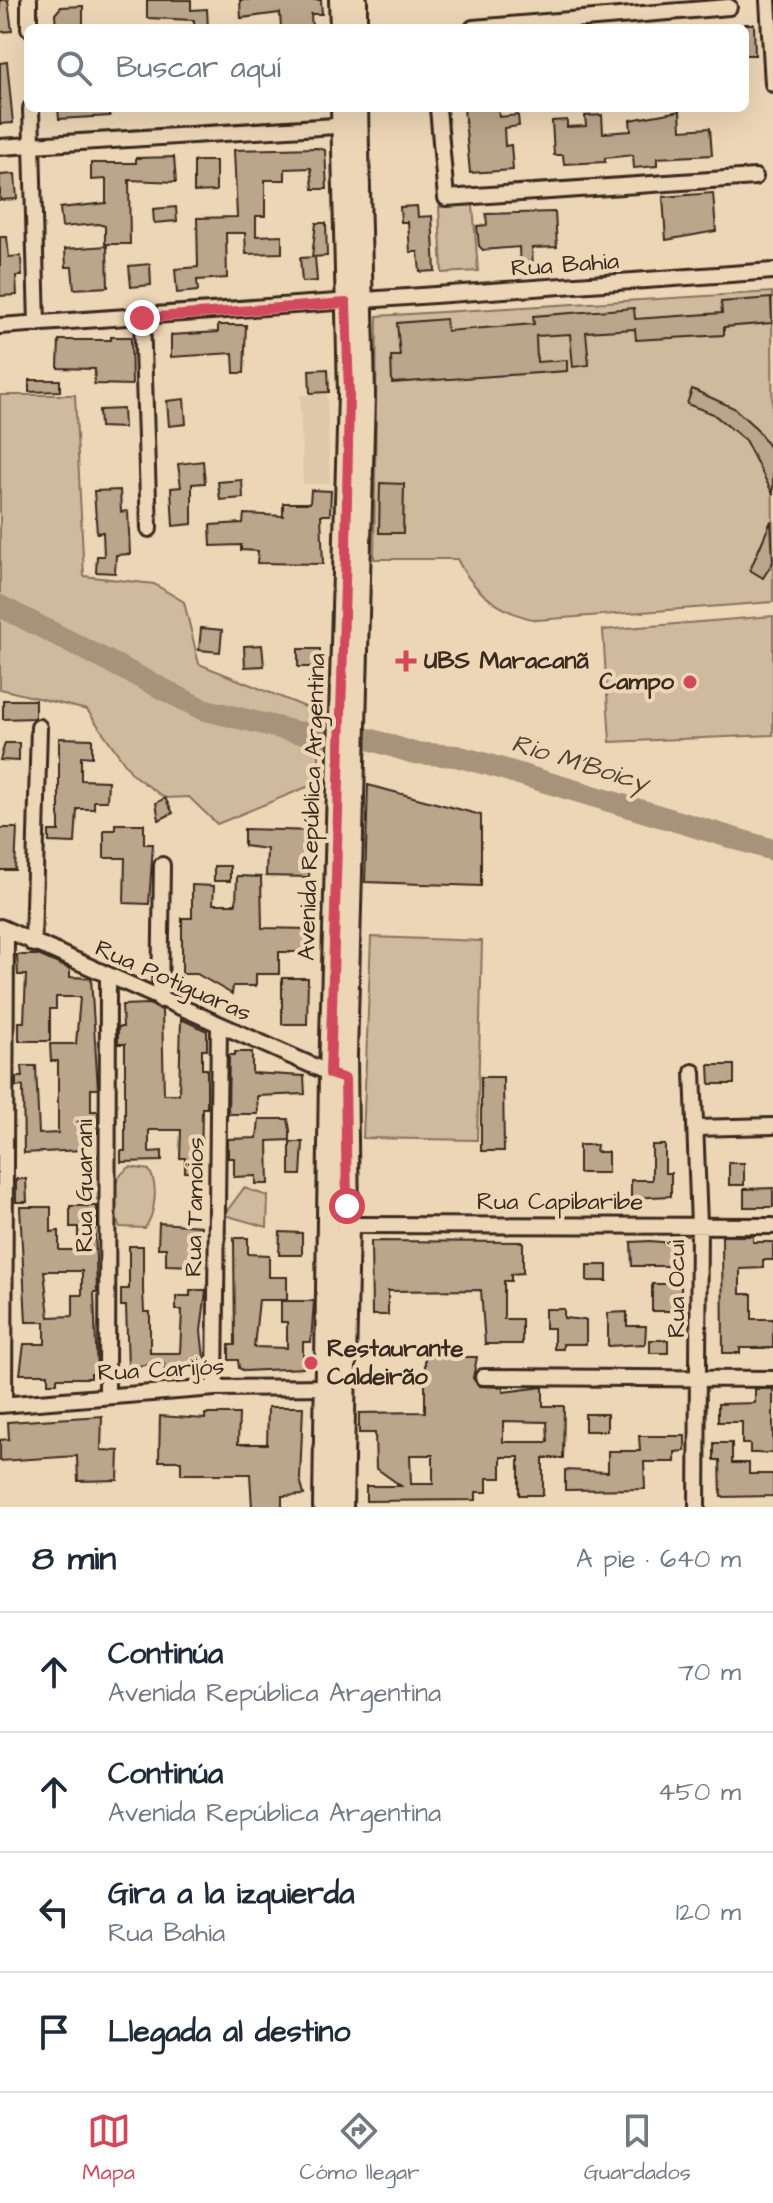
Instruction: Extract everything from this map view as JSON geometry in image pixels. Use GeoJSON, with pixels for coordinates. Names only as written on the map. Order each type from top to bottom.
{"type":"FeatureCollection","features":[{"type":"Feature","properties":{"kind":"main road"},"geometry":{"type":"LineString","coordinates":[[340,0],[341,24]]}},
{"type":"Feature","properties":{"kind":"main road"},"geometry":{"type":"LineString","coordinates":[[356,0],[356,24]]}},
{"type":"Feature","properties":{"kind":"main road","name":"Avenida República Argentina"},"geometry":{"type":"LineString","coordinates":[[342,1507],[329,1190],[338,1077],[360,595],[364,394],[353,303],[350,116]]}},
{"type":"Feature","properties":{"kind":"main road","name":"Avenida República Argentina"},"geometry":{"type":"LineString","coordinates":[[327,1507],[325,1482],[348,1225],[338,1077]]}},
{"type":"Feature","properties":{"kind":"main road"},"geometry":{"type":"LineString","coordinates":[[329,1190],[338,1218],[348,1225]]}},
{"type":"Feature","properties":{"kind":"street"},"geometry":{"type":"LineString","coordinates":[[29,0],[29,24]]}},
{"type":"Feature","properties":{"kind":"street"},"geometry":{"type":"LineString","coordinates":[[768,0],[773,84]]}},
{"type":"Feature","properties":{"kind":"street"},"geometry":{"type":"LineString","coordinates":[[522,24],[729,7]]}},
{"type":"Feature","properties":{"kind":"street"},"geometry":{"type":"LineString","coordinates":[[31,112],[37,324]]}},
{"type":"Feature","properties":{"kind":"street"},"geometry":{"type":"LineString","coordinates":[[438,112],[446,198],[755,177]]}},
{"type":"Feature","properties":{"kind":"street"},"geometry":{"type":"LineString","coordinates":[[0,147],[350,116]]}},
{"type":"Feature","properties":{"kind":"street","name":"Rua Bahia"},"geometry":{"type":"LineString","coordinates":[[0,326],[773,271]]}},
{"type":"Feature","properties":{"kind":"street"},"geometry":{"type":"LineString","coordinates":[[142,318],[149,529]]}},
{"type":"Feature","properties":{"kind":"street"},"geometry":{"type":"LineString","coordinates":[[33,944],[39,727]]}},
{"type":"Feature","properties":{"kind":"street"},"geometry":{"type":"LineString","coordinates":[[160,1000],[162,865]]}},
{"type":"Feature","properties":{"kind":"street"},"geometry":{"type":"LineString","coordinates":[[2,1405],[3,928]]}},
{"type":"Feature","properties":{"kind":"street","name":"Rua Potiguaras"},"geometry":{"type":"LineString","coordinates":[[3,928],[33,944],[338,1077]]}},
{"type":"Feature","properties":{"kind":"street","name":"Rua Guarani"},"geometry":{"type":"LineString","coordinates":[[107,1395],[108,977]]}},
{"type":"Feature","properties":{"kind":"street","name":"Rua Tamoios"},"geometry":{"type":"LineString","coordinates":[[215,1388],[219,1026]]}},
{"type":"Feature","properties":{"kind":"street","name":"Rua Ocui"},"geometry":{"type":"LineString","coordinates":[[693,1072],[699,1224],[697,1507]]}},
{"type":"Feature","properties":{"kind":"street"},"geometry":{"type":"LineString","coordinates":[[695,1128],[773,1126]]}},
{"type":"Feature","properties":{"kind":"street","name":"Rua Capibaribe"},"geometry":{"type":"LineString","coordinates":[[348,1225],[773,1226]]}},
{"type":"Feature","properties":{"kind":"street"},"geometry":{"type":"LineString","coordinates":[[483,1377],[773,1379]]}},
{"type":"Feature","properties":{"kind":"street","name":"Rua Carijós"},"geometry":{"type":"LineString","coordinates":[[2,1405],[215,1388],[335,1387]]}},
{"type":"Feature","properties":{"kind":"shaded area"},"geometry":{"type":"Polygon","coordinates":[[[473,205],[478,271],[442,273],[439,207],[473,205]]]}},
{"type":"Feature","properties":{"kind":"shaded area"},"geometry":{"type":"Polygon","coordinates":[[[772,292],[773,602],[537,620],[500,607],[490,600],[472,582],[457,559],[374,559],[377,316],[772,292]]]}},
{"type":"Feature","properties":{"kind":"shaded area"},"geometry":{"type":"Polygon","coordinates":[[[327,394],[330,483],[303,484],[300,395],[327,394]]]}},
{"type":"Feature","properties":{"kind":"shaded area"},"geometry":{"type":"Polygon","coordinates":[[[0,395],[75,395],[84,576],[154,584],[184,602],[199,664],[308,708],[319,746],[319,782],[217,824],[189,797],[165,798],[133,775],[87,710],[0,689],[0,395]]]}},
{"type":"Feature","properties":{"kind":"shaded area","name":"Campo"},"geometry":{"type":"Polygon","coordinates":[[[773,616],[773,735],[610,742],[603,630],[773,616]]]}},
{"type":"Feature","properties":{"kind":"shaded area"},"geometry":{"type":"Polygon","coordinates":[[[371,937],[482,941],[477,1140],[363,1138],[371,937]]]}},
{"type":"Feature","properties":{"kind":"shaded area"},"geometry":{"type":"Polygon","coordinates":[[[98,1155],[104,1155],[99,1200],[85,1195],[86,1175],[98,1155]]]}},
{"type":"Feature","properties":{"kind":"shaded area"},"geometry":{"type":"Polygon","coordinates":[[[130,1167],[149,1170],[154,1184],[153,1208],[145,1228],[120,1227],[114,1211],[115,1186],[130,1167]]]}},
{"type":"Feature","properties":{"kind":"shaded area"},"geometry":{"type":"Polygon","coordinates":[[[244,1188],[268,1196],[267,1227],[224,1215],[244,1188]]]}},
{"type":"Feature","properties":{"kind":"building"},"geometry":{"type":"Polygon","coordinates":[[[0,0],[8,0],[12,31],[0,32],[0,0]]]}},
{"type":"Feature","properties":{"kind":"building"},"geometry":{"type":"Polygon","coordinates":[[[147,0],[191,0],[191,10],[207,9],[208,24],[194,24],[194,20],[147,18],[147,0]]]}},
{"type":"Feature","properties":{"kind":"building"},"geometry":{"type":"Polygon","coordinates":[[[240,0],[321,0],[322,14],[311,14],[312,24],[281,24],[280,13],[241,18],[240,0]]]}},
{"type":"Feature","properties":{"kind":"building"},"geometry":{"type":"Polygon","coordinates":[[[83,6],[83,24],[56,24],[55,14],[61,7],[83,6]]]}},
{"type":"Feature","properties":{"kind":"building"},"geometry":{"type":"Polygon","coordinates":[[[749,24],[754,24],[755,55],[749,55],[749,24]]]}},
{"type":"Feature","properties":{"kind":"building"},"geometry":{"type":"Polygon","coordinates":[[[7,62],[13,123],[0,124],[0,63],[7,62]]]}},
{"type":"Feature","properties":{"kind":"building"},"geometry":{"type":"Polygon","coordinates":[[[58,112],[110,112],[110,116],[59,119],[58,112]]]}},
{"type":"Feature","properties":{"kind":"building"},"geometry":{"type":"Polygon","coordinates":[[[464,112],[498,112],[499,117],[518,115],[519,126],[504,128],[505,146],[511,145],[513,170],[470,173],[464,112]]]}},
{"type":"Feature","properties":{"kind":"building"},"geometry":{"type":"Polygon","coordinates":[[[680,112],[681,130],[710,128],[712,155],[657,158],[657,166],[634,168],[633,155],[605,158],[605,162],[564,164],[563,155],[554,155],[552,121],[567,120],[567,127],[586,126],[585,116],[602,115],[603,133],[631,131],[630,120],[680,112]]]}},
{"type":"Feature","properties":{"kind":"building"},"geometry":{"type":"Polygon","coordinates":[[[234,150],[325,150],[327,189],[313,189],[311,168],[285,169],[285,180],[265,180],[265,216],[256,216],[256,236],[282,235],[282,253],[246,254],[245,233],[226,233],[227,278],[197,280],[198,291],[177,293],[175,269],[198,267],[197,218],[237,217],[234,150]]]}},
{"type":"Feature","properties":{"kind":"building"},"geometry":{"type":"Polygon","coordinates":[[[174,157],[176,182],[129,180],[130,244],[105,244],[105,226],[98,224],[62,227],[60,208],[106,203],[106,179],[91,180],[91,163],[136,163],[136,158],[174,157]]]}},
{"type":"Feature","properties":{"kind":"building"},"geometry":{"type":"Polygon","coordinates":[[[194,161],[216,161],[216,191],[194,192],[194,161]]]}},
{"type":"Feature","properties":{"kind":"building"},"geometry":{"type":"Polygon","coordinates":[[[15,174],[17,199],[0,200],[0,175],[15,174]]]}},
{"type":"Feature","properties":{"kind":"building"},"geometry":{"type":"Polygon","coordinates":[[[713,193],[716,231],[666,240],[663,197],[713,193]]]}},
{"type":"Feature","properties":{"kind":"building"},"geometry":{"type":"Polygon","coordinates":[[[417,206],[418,217],[432,216],[435,271],[420,272],[418,252],[410,252],[408,222],[401,222],[400,207],[417,206]]]}},
{"type":"Feature","properties":{"kind":"building"},"geometry":{"type":"Polygon","coordinates":[[[176,207],[177,221],[154,223],[153,209],[176,207]]]}},
{"type":"Feature","properties":{"kind":"building"},"geometry":{"type":"Polygon","coordinates":[[[555,212],[557,247],[532,248],[533,268],[520,269],[519,247],[483,250],[479,246],[477,226],[487,225],[486,214],[555,212]]]}},
{"type":"Feature","properties":{"kind":"building"},"geometry":{"type":"Polygon","coordinates":[[[316,223],[326,223],[327,256],[312,257],[316,223]]]}},
{"type":"Feature","properties":{"kind":"building"},"geometry":{"type":"Polygon","coordinates":[[[0,237],[7,237],[9,257],[21,256],[22,276],[16,276],[17,295],[0,296],[0,237]]]}},
{"type":"Feature","properties":{"kind":"building"},"geometry":{"type":"Polygon","coordinates":[[[107,246],[108,287],[74,289],[72,267],[66,267],[65,249],[107,246]]]}},
{"type":"Feature","properties":{"kind":"building"},"geometry":{"type":"Polygon","coordinates":[[[315,257],[317,281],[302,282],[300,258],[315,257]]]}},
{"type":"Feature","properties":{"kind":"building"},"geometry":{"type":"Polygon","coordinates":[[[150,264],[151,285],[131,287],[129,266],[150,264]]]}},
{"type":"Feature","properties":{"kind":"building"},"geometry":{"type":"Polygon","coordinates":[[[771,298],[772,323],[724,327],[724,335],[636,340],[635,329],[586,332],[589,365],[573,367],[570,334],[536,336],[537,362],[567,360],[567,371],[392,383],[391,356],[400,356],[397,323],[446,319],[447,331],[534,324],[533,316],[634,308],[635,319],[722,313],[721,302],[771,298]]]}},
{"type":"Feature","properties":{"kind":"building"},"geometry":{"type":"Polygon","coordinates":[[[218,325],[246,325],[244,373],[234,373],[233,353],[171,357],[171,335],[218,332],[218,325]]]}},
{"type":"Feature","properties":{"kind":"building"},"geometry":{"type":"Polygon","coordinates":[[[111,337],[131,337],[132,385],[94,384],[95,369],[58,368],[59,340],[111,340],[111,337]]]}},
{"type":"Feature","properties":{"kind":"building"},"geometry":{"type":"Polygon","coordinates":[[[328,369],[329,392],[310,393],[309,370],[328,369]]]}},
{"type":"Feature","properties":{"kind":"building"},"geometry":{"type":"Polygon","coordinates":[[[29,380],[60,380],[60,391],[29,392],[29,380]]]}},
{"type":"Feature","properties":{"kind":"building"},"geometry":{"type":"Polygon","coordinates":[[[692,389],[734,408],[757,429],[773,453],[773,494],[745,440],[713,414],[687,404],[692,389]]]}},
{"type":"Feature","properties":{"kind":"building"},"geometry":{"type":"Polygon","coordinates":[[[184,399],[186,424],[169,426],[167,401],[184,399]]]}},
{"type":"Feature","properties":{"kind":"building"},"geometry":{"type":"Polygon","coordinates":[[[123,409],[124,428],[100,427],[99,410],[123,409]]]}},
{"type":"Feature","properties":{"kind":"building"},"geometry":{"type":"Polygon","coordinates":[[[203,461],[205,483],[192,484],[192,524],[173,526],[171,488],[181,487],[178,464],[203,461]]]}},
{"type":"Feature","properties":{"kind":"building"},"geometry":{"type":"Polygon","coordinates":[[[242,480],[243,498],[220,500],[218,482],[242,480]]]}},
{"type":"Feature","properties":{"kind":"building"},"geometry":{"type":"Polygon","coordinates":[[[380,483],[404,484],[403,533],[379,533],[380,483]]]}},
{"type":"Feature","properties":{"kind":"building"},"geometry":{"type":"Polygon","coordinates":[[[120,490],[121,512],[128,511],[130,554],[116,555],[115,573],[96,572],[97,556],[104,556],[103,532],[97,533],[94,491],[120,490]]]}},
{"type":"Feature","properties":{"kind":"building"},"geometry":{"type":"Polygon","coordinates":[[[311,490],[331,491],[330,515],[321,515],[323,564],[257,563],[258,551],[241,550],[241,545],[211,546],[210,525],[243,523],[244,514],[283,516],[283,503],[310,503],[311,490]]]}},
{"type":"Feature","properties":{"kind":"building"},"geometry":{"type":"Polygon","coordinates":[[[771,521],[773,562],[763,578],[750,570],[771,521]]]}},
{"type":"Feature","properties":{"kind":"building"},"geometry":{"type":"Polygon","coordinates":[[[201,628],[222,630],[220,652],[199,650],[201,628]]]}},
{"type":"Feature","properties":{"kind":"building"},"geometry":{"type":"Polygon","coordinates":[[[262,645],[264,666],[245,667],[244,646],[262,645]]]}},
{"type":"Feature","properties":{"kind":"building"},"geometry":{"type":"Polygon","coordinates":[[[298,649],[320,649],[320,667],[298,667],[298,649]]]}},
{"type":"Feature","properties":{"kind":"building"},"geometry":{"type":"Polygon","coordinates":[[[3,700],[35,700],[35,718],[3,719],[3,700]]]}},
{"type":"Feature","properties":{"kind":"building"},"geometry":{"type":"Polygon","coordinates":[[[59,738],[92,739],[92,757],[81,756],[81,780],[108,781],[107,801],[94,801],[94,809],[77,809],[75,843],[49,842],[49,831],[59,831],[59,738]]]}},
{"type":"Feature","properties":{"kind":"building"},"geometry":{"type":"Polygon","coordinates":[[[5,743],[19,743],[19,761],[0,760],[5,743]]]}},
{"type":"Feature","properties":{"kind":"building"},"geometry":{"type":"Polygon","coordinates":[[[368,785],[481,815],[481,886],[365,882],[368,785]]]}},
{"type":"Feature","properties":{"kind":"building"},"geometry":{"type":"Polygon","coordinates":[[[165,798],[173,813],[159,820],[156,803],[165,798]]]}},
{"type":"Feature","properties":{"kind":"building"},"geometry":{"type":"Polygon","coordinates":[[[115,824],[144,824],[144,844],[153,844],[149,904],[124,903],[125,858],[104,858],[104,830],[115,830],[115,824]]]}},
{"type":"Feature","properties":{"kind":"building"},"geometry":{"type":"Polygon","coordinates":[[[0,828],[17,828],[15,870],[0,870],[0,828]]]}},
{"type":"Feature","properties":{"kind":"building"},"geometry":{"type":"Polygon","coordinates":[[[244,829],[315,831],[315,850],[310,850],[309,877],[266,876],[267,849],[244,846],[244,829]]]}},
{"type":"Feature","properties":{"kind":"building"},"geometry":{"type":"Polygon","coordinates":[[[214,866],[230,866],[230,881],[214,881],[214,866]]]}},
{"type":"Feature","properties":{"kind":"building"},"geometry":{"type":"Polygon","coordinates":[[[237,876],[261,877],[262,928],[309,929],[309,952],[279,952],[279,974],[256,974],[256,986],[233,986],[232,994],[197,974],[182,974],[182,918],[192,918],[192,885],[214,886],[213,904],[236,904],[237,876]]]}},
{"type":"Feature","properties":{"kind":"building"},"geometry":{"type":"Polygon","coordinates":[[[17,955],[38,955],[70,969],[70,977],[91,978],[98,1089],[91,1089],[91,1111],[98,1111],[98,1133],[81,1133],[82,1150],[24,1153],[23,1086],[16,1087],[16,1077],[23,1077],[22,1066],[36,1066],[39,1134],[58,1133],[58,1061],[51,1061],[50,1044],[76,1044],[80,997],[56,997],[56,1009],[50,1009],[50,1041],[19,1041],[19,1022],[24,1022],[26,975],[18,975],[17,955]]]}},
{"type":"Feature","properties":{"kind":"building"},"geometry":{"type":"Polygon","coordinates":[[[282,978],[308,978],[307,1024],[282,1024],[282,978]]]}},
{"type":"Feature","properties":{"kind":"building"},"geometry":{"type":"Polygon","coordinates":[[[149,1004],[162,1010],[164,1094],[179,1094],[181,1019],[207,1031],[207,1050],[202,1050],[202,1069],[207,1069],[207,1108],[202,1108],[201,1172],[185,1172],[185,1158],[180,1158],[181,1130],[149,1130],[149,1152],[162,1151],[162,1161],[121,1162],[121,1151],[125,1151],[125,1044],[118,1044],[118,1027],[123,1027],[122,1005],[149,1004]]]}},
{"type":"Feature","properties":{"kind":"building"},"geometry":{"type":"Polygon","coordinates":[[[235,1052],[252,1052],[252,1073],[304,1076],[305,1094],[257,1096],[258,1114],[228,1114],[229,1055],[235,1055],[235,1052]]]}},
{"type":"Feature","properties":{"kind":"building"},"geometry":{"type":"Polygon","coordinates":[[[709,1065],[734,1065],[734,1084],[710,1084],[709,1065]]]}},
{"type":"Feature","properties":{"kind":"building"},"geometry":{"type":"Polygon","coordinates":[[[481,1077],[503,1077],[504,1151],[481,1151],[481,1077]]]}},
{"type":"Feature","properties":{"kind":"building"},"geometry":{"type":"Polygon","coordinates":[[[259,1119],[288,1119],[290,1130],[290,1140],[268,1141],[269,1184],[256,1184],[256,1176],[234,1177],[234,1158],[228,1158],[228,1139],[257,1138],[259,1119]]]}},
{"type":"Feature","properties":{"kind":"building"},"geometry":{"type":"Polygon","coordinates":[[[290,1142],[303,1142],[301,1175],[290,1175],[290,1142]]]}},
{"type":"Feature","properties":{"kind":"building"},"geometry":{"type":"Polygon","coordinates":[[[579,1145],[597,1145],[596,1152],[608,1152],[608,1173],[579,1173],[579,1145]]]}},
{"type":"Feature","properties":{"kind":"building"},"geometry":{"type":"Polygon","coordinates":[[[652,1145],[665,1145],[665,1173],[671,1173],[671,1196],[631,1198],[631,1180],[652,1180],[652,1145]]]}},
{"type":"Feature","properties":{"kind":"building"},"geometry":{"type":"Polygon","coordinates":[[[729,1163],[744,1163],[744,1185],[729,1185],[729,1163]]]}},
{"type":"Feature","properties":{"kind":"building"},"geometry":{"type":"Polygon","coordinates":[[[16,1179],[26,1179],[27,1202],[16,1202],[16,1179]]]}},
{"type":"Feature","properties":{"kind":"building"},"geometry":{"type":"Polygon","coordinates":[[[773,1188],[773,1207],[744,1207],[744,1189],[773,1188]]]}},
{"type":"Feature","properties":{"kind":"building"},"geometry":{"type":"Polygon","coordinates":[[[70,1206],[97,1206],[97,1292],[94,1292],[97,1374],[91,1374],[91,1378],[57,1378],[57,1383],[48,1383],[48,1374],[20,1374],[24,1344],[45,1344],[45,1322],[26,1322],[20,1207],[51,1207],[51,1232],[59,1231],[59,1250],[78,1250],[78,1227],[70,1227],[70,1206]],[[44,1271],[49,1317],[73,1316],[73,1295],[82,1295],[82,1271],[44,1271]]]}},
{"type":"Feature","properties":{"kind":"building"},"geometry":{"type":"Polygon","coordinates":[[[159,1223],[201,1226],[200,1266],[166,1265],[166,1248],[158,1248],[159,1223]]]}},
{"type":"Feature","properties":{"kind":"building"},"geometry":{"type":"Polygon","coordinates":[[[280,1232],[302,1233],[302,1255],[279,1255],[280,1232]]]}},
{"type":"Feature","properties":{"kind":"building"},"geometry":{"type":"Polygon","coordinates":[[[722,1236],[753,1236],[753,1242],[773,1242],[773,1260],[763,1260],[763,1268],[740,1269],[740,1294],[752,1294],[752,1319],[773,1319],[773,1348],[740,1348],[740,1353],[723,1353],[722,1236]]]}},
{"type":"Feature","properties":{"kind":"building"},"geometry":{"type":"Polygon","coordinates":[[[234,1238],[248,1238],[248,1254],[269,1255],[269,1277],[287,1277],[287,1300],[259,1300],[254,1347],[287,1348],[287,1322],[281,1322],[281,1301],[314,1301],[311,1342],[303,1342],[303,1368],[245,1371],[239,1368],[238,1360],[229,1360],[229,1345],[235,1345],[234,1238]]]}},
{"type":"Feature","properties":{"kind":"building"},"geometry":{"type":"Polygon","coordinates":[[[371,1241],[523,1242],[523,1273],[511,1274],[511,1281],[504,1281],[504,1319],[522,1319],[522,1344],[485,1344],[481,1290],[388,1291],[388,1315],[372,1315],[371,1241]]]}},
{"type":"Feature","properties":{"kind":"building"},"geometry":{"type":"Polygon","coordinates":[[[631,1242],[672,1243],[672,1266],[632,1266],[631,1242]]]}},
{"type":"Feature","properties":{"kind":"building"},"geometry":{"type":"Polygon","coordinates":[[[129,1246],[143,1246],[144,1312],[150,1312],[150,1353],[180,1353],[182,1310],[176,1310],[176,1296],[190,1296],[190,1290],[206,1290],[201,1331],[205,1367],[175,1366],[175,1377],[164,1377],[164,1363],[128,1367],[126,1306],[121,1306],[121,1289],[129,1289],[129,1246]]]}},
{"type":"Feature","properties":{"kind":"building"},"geometry":{"type":"Polygon","coordinates":[[[587,1265],[607,1265],[607,1281],[587,1281],[587,1265]]]}},
{"type":"Feature","properties":{"kind":"building"},"geometry":{"type":"Polygon","coordinates":[[[652,1284],[681,1284],[681,1311],[652,1311],[652,1284]]]}},
{"type":"Feature","properties":{"kind":"building"},"geometry":{"type":"Polygon","coordinates":[[[545,1309],[564,1309],[564,1318],[586,1320],[586,1344],[563,1344],[563,1349],[554,1349],[554,1328],[545,1328],[545,1309]]]}},
{"type":"Feature","properties":{"kind":"building"},"geometry":{"type":"Polygon","coordinates":[[[627,1312],[627,1326],[646,1326],[645,1344],[608,1346],[608,1313],[627,1312]]]}},
{"type":"Feature","properties":{"kind":"building"},"geometry":{"type":"Polygon","coordinates":[[[650,1340],[668,1340],[668,1353],[650,1353],[650,1340]]]}},
{"type":"Feature","properties":{"kind":"building"},"geometry":{"type":"Polygon","coordinates":[[[425,1357],[477,1357],[473,1378],[479,1386],[503,1387],[503,1392],[543,1387],[543,1406],[564,1406],[563,1458],[543,1458],[543,1495],[519,1495],[519,1457],[501,1457],[501,1478],[487,1478],[487,1492],[476,1492],[476,1500],[366,1501],[366,1486],[401,1486],[376,1468],[375,1433],[359,1433],[359,1413],[425,1412],[425,1357]],[[503,1421],[503,1442],[548,1442],[547,1422],[503,1421]],[[410,1455],[411,1484],[433,1484],[433,1455],[410,1455]]]}},
{"type":"Feature","properties":{"kind":"building"},"geometry":{"type":"Polygon","coordinates":[[[755,1389],[773,1389],[773,1453],[750,1453],[750,1444],[742,1444],[742,1422],[718,1422],[718,1404],[755,1403],[755,1389]]]}},
{"type":"Feature","properties":{"kind":"building"},"geometry":{"type":"Polygon","coordinates":[[[268,1407],[303,1407],[300,1479],[304,1495],[282,1496],[282,1507],[252,1507],[250,1474],[181,1474],[181,1461],[159,1461],[160,1416],[205,1419],[205,1414],[239,1414],[238,1444],[267,1444],[268,1407]]]}},
{"type":"Feature","properties":{"kind":"building"},"geometry":{"type":"Polygon","coordinates":[[[585,1414],[607,1414],[607,1431],[585,1431],[585,1414]]]}},
{"type":"Feature","properties":{"kind":"building"},"geometry":{"type":"Polygon","coordinates":[[[102,1416],[101,1450],[119,1451],[118,1480],[78,1481],[77,1456],[0,1461],[0,1440],[9,1439],[8,1422],[102,1416]]]}},
{"type":"Feature","properties":{"kind":"building"},"geometry":{"type":"Polygon","coordinates":[[[639,1436],[685,1436],[685,1451],[675,1452],[675,1462],[644,1462],[645,1489],[565,1490],[565,1470],[608,1472],[608,1451],[640,1451],[639,1436]]]}},
{"type":"Feature","properties":{"kind":"building"},"geometry":{"type":"Polygon","coordinates":[[[714,1443],[732,1443],[732,1463],[749,1463],[749,1474],[773,1474],[773,1496],[721,1497],[720,1460],[714,1460],[714,1443]]]}},
{"type":"Feature","properties":{"kind":"waterway","name":"Rio M'Boicy"},"geometry":{"type":"LineString","coordinates":[[0,606],[202,709],[296,732],[328,736]]}},
{"type":"Feature","properties":{"kind":"waterway","name":"Rio M'Boicy"},"geometry":{"type":"LineString","coordinates":[[369,739],[414,753],[456,756],[486,764],[773,850]]}},
{"type":"Feature","properties":{"kind":"place","name":"UBS Maracanã"},"geometry":{"type":"Point","coordinates":[406,661]}},
{"type":"Feature","properties":{"kind":"place","name":"Campo"},"geometry":{"type":"Point","coordinates":[690,682]}},
{"type":"Feature","properties":{"kind":"place","name":"Restaurante Caldeirão"},"geometry":{"type":"Point","coordinates":[311,1363]}},
{"type":"Feature","properties":{"kind":"route"},"geometry":{"type":"LineString","coordinates":[[142,318],[346,303],[349,394],[346,550],[330,1074],[345,1079],[347,1206]]}}]}
